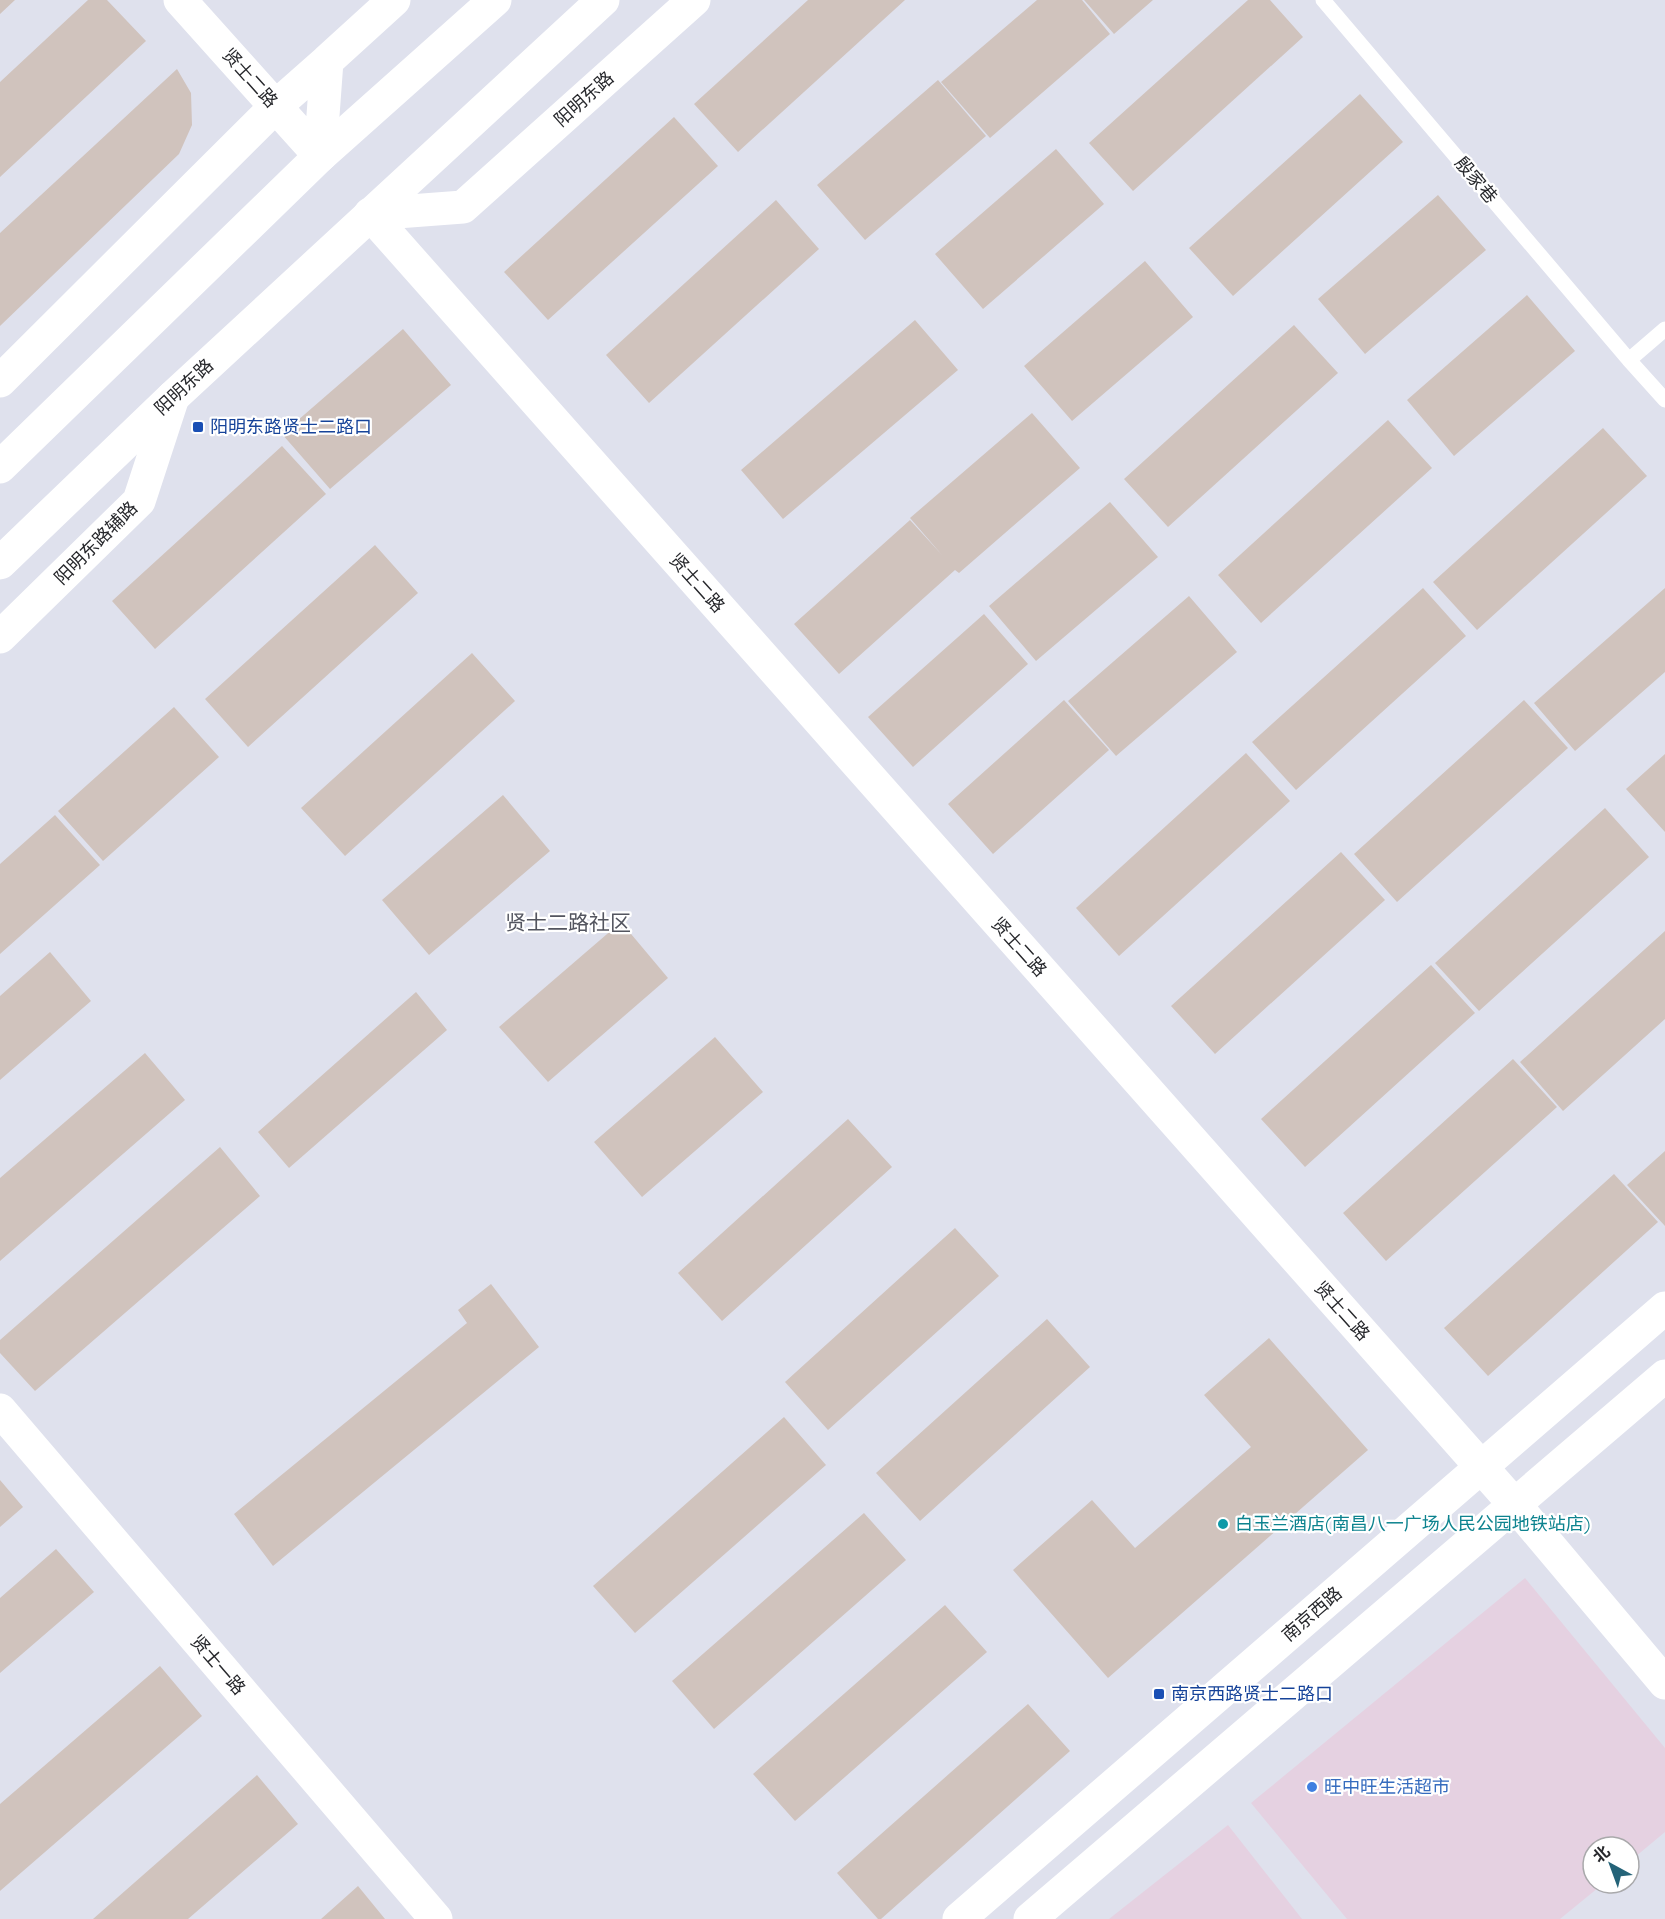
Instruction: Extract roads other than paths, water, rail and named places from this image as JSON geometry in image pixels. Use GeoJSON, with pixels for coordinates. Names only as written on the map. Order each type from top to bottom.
{"type":"FeatureCollection","features":[{"type":"Feature","properties":{"kind":"main road","name":"贤士二路"},"geometry":{"type":"LineString","coordinates":[[180,0],[320,156]]}},
{"type":"Feature","properties":{"kind":"main road"},"geometry":{"type":"LineString","coordinates":[[0,381],[273,103],[327,61],[394,0]]}},
{"type":"Feature","properties":{"kind":"main road"},"geometry":{"type":"LineString","coordinates":[[0,467],[320,156],[495,0]]}},
{"type":"Feature","properties":{"kind":"main road","name":"阳明东路"},"geometry":{"type":"LineString","coordinates":[[0,563],[369,214],[603,0]]}},
{"type":"Feature","properties":{"kind":"main road","name":"阳明东路"},"geometry":{"type":"LineString","coordinates":[[369,214],[464,207],[694,0]]}},
{"type":"Feature","properties":{"kind":"main road"},"geometry":{"type":"LineString","coordinates":[[320,156],[327,61]]}},
{"type":"Feature","properties":{"kind":"main road","name":"贤士二路"},"geometry":{"type":"LineString","coordinates":[[369,214],[1515,1505],[1665,1683]]}},
{"type":"Feature","properties":{"kind":"main road","name":"阳明东路辅路"},"geometry":{"type":"LineString","coordinates":[[0,636],[140,501],[173,397]]}},
{"type":"Feature","properties":{"kind":"main road","name":"南京西路"},"geometry":{"type":"LineString","coordinates":[[959,1919],[1665,1308]]}},
{"type":"Feature","properties":{"kind":"main road"},"geometry":{"type":"LineString","coordinates":[[1030,1919],[1665,1376]]}},
{"type":"Feature","properties":{"kind":"main road","name":"贤士一路"},"geometry":{"type":"LineString","coordinates":[[0,1410],[436,1919]]}},
{"type":"Feature","properties":{"kind":"lane","name":"殷家巷"},"geometry":{"type":"LineString","coordinates":[[1323,0],[1665,400]]}},
{"type":"Feature","properties":{"kind":"lane"},"geometry":{"type":"LineString","coordinates":[[219,151],[273,103]]}},
{"type":"Feature","properties":{"kind":"lane"},"geometry":{"type":"LineString","coordinates":[[1629,360],[1665,329]]}},
{"type":"Feature","properties":{"kind":"place","name":"阳明东路贤士二路口"},"geometry":{"type":"Point","coordinates":[198,427]}},
{"type":"Feature","properties":{"kind":"place","name":"白玉兰酒店(南昌八一广场人民公园地铁站店)"},"geometry":{"type":"Point","coordinates":[1223,1524]}},
{"type":"Feature","properties":{"kind":"place","name":"南京西路贤士二路口"},"geometry":{"type":"Point","coordinates":[1159,1694]}},
{"type":"Feature","properties":{"kind":"place","name":"旺中旺生活超市"},"geometry":{"type":"Point","coordinates":[1312,1787]}},
{"type":"Feature","properties":{"kind":"district","name":"贤士二路社区"},"geometry":{"type":"Point","coordinates":[568,923]}}]}
